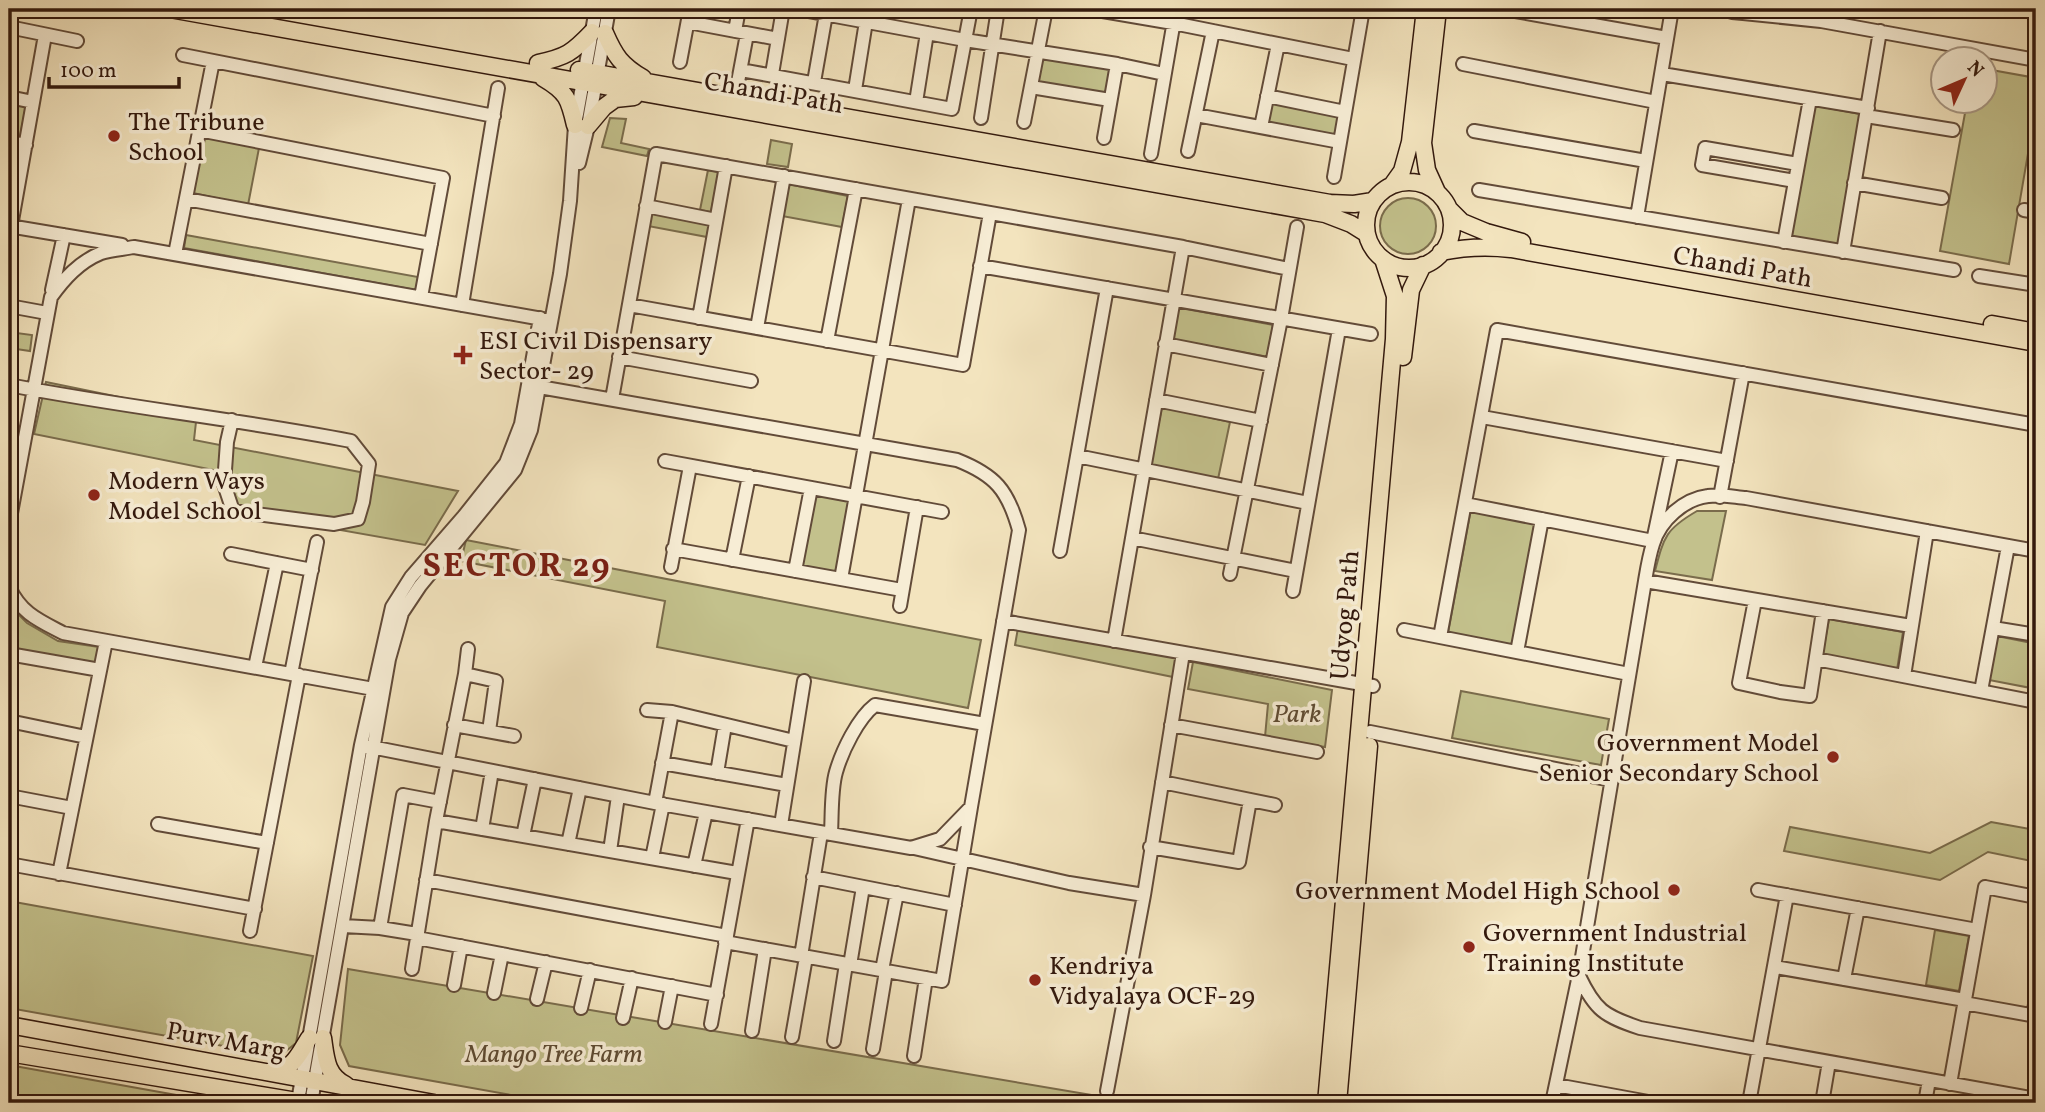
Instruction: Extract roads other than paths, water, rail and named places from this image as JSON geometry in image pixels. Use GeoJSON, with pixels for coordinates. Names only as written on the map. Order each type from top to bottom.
{"type":"FeatureCollection","features":[{"type":"Feature","properties":{"kind":"main road","name":"Chandi Path"},"geometry":{"type":"LineString","coordinates":[[170,9],[536,68]]}},
{"type":"Feature","properties":{"kind":"main road","name":"Chandi Path"},"geometry":{"type":"LineString","coordinates":[[229,9],[1325,214],[1351,224],[1367,234]]}},
{"type":"Feature","properties":{"kind":"main road"},"geometry":{"type":"LineString","coordinates":[[1425,9],[1410,142],[1402,171],[1392,185],[1373,201],[1366,228],[1371,246],[1396,266],[1409,267],[1431,261],[1441,253],[1450,238],[1449,209],[1427,170],[1423,143],[1438,9]]}},
{"type":"Feature","properties":{"kind":"main road"},"geometry":{"type":"LineString","coordinates":[[598,33],[616,57],[650,89],[614,99],[582,125],[569,100],[536,68],[562,58],[598,33]]}},
{"type":"Feature","properties":{"kind":"main road","name":"Chandi Path"},"geometry":{"type":"LineString","coordinates":[[650,89],[735,98],[1330,203],[1373,201]]}},
{"type":"Feature","properties":{"kind":"main road"},"geometry":{"type":"LineString","coordinates":[[1392,185],[1409,182],[1421,184],[1437,192]]}},
{"type":"Feature","properties":{"kind":"main road","name":"Chandi Path"},"geometry":{"type":"LineString","coordinates":[[1449,209],[1462,222],[1514,240],[2036,332]]}},
{"type":"Feature","properties":{"kind":"main road","name":"Chandi Path"},"geometry":{"type":"LineString","coordinates":[[1441,253],[1476,247],[1511,249],[2036,344]]}},
{"type":"Feature","properties":{"kind":"main road","name":"Udyog Path"},"geometry":{"type":"LineString","coordinates":[[1338,1103],[1370,732],[1368,685],[1394,339],[1395,296],[1384,259]]}},
{"type":"Feature","properties":{"kind":"main road","name":"Udyog Path"},"geometry":{"type":"LineString","coordinates":[[1326,1103],[1403,350],[1412,289],[1423,265]]}},
{"type":"Feature","properties":{"kind":"main road","name":"Purv Marg"},"geometry":{"type":"LineString","coordinates":[[9,1025],[435,1103]]}},
{"type":"Feature","properties":{"kind":"main road"},"geometry":{"type":"LineString","coordinates":[[267,1073],[283,1070],[295,1062],[316,1038],[332,1076],[352,1088]]}},
{"type":"Feature","properties":{"kind":"main road","name":"Purv Marg"},"geometry":{"type":"LineString","coordinates":[[9,1053],[306,1103]]}},
{"type":"Feature","properties":{"kind":"street"},"geometry":{"type":"LineString","coordinates":[[596,9],[598,33]]}},
{"type":"Feature","properties":{"kind":"street"},"geometry":{"type":"LineString","coordinates":[[306,1103],[392,607],[411,577],[506,463],[521,424],[534,386],[546,319],[560,274],[598,33],[609,9]]}},
{"type":"Feature","properties":{"kind":"street"},"geometry":{"type":"LineString","coordinates":[[680,62],[690,9]]}},
{"type":"Feature","properties":{"kind":"street"},"geometry":{"type":"LineString","coordinates":[[735,98],[741,70],[739,9]]}},
{"type":"Feature","properties":{"kind":"street"},"geometry":{"type":"LineString","coordinates":[[772,74],[783,9]]}},
{"type":"Feature","properties":{"kind":"street"},"geometry":{"type":"LineString","coordinates":[[797,9],[826,14],[867,15],[927,33],[1164,74]]}},
{"type":"Feature","properties":{"kind":"street"},"geometry":{"type":"LineString","coordinates":[[741,70],[953,109],[971,9]]}},
{"type":"Feature","properties":{"kind":"street"},"geometry":{"type":"LineString","coordinates":[[981,118],[998,9]]}},
{"type":"Feature","properties":{"kind":"street"},"geometry":{"type":"LineString","coordinates":[[1024,122],[1046,9]]}},
{"type":"Feature","properties":{"kind":"street"},"geometry":{"type":"LineString","coordinates":[[1095,9],[1353,59]]}},
{"type":"Feature","properties":{"kind":"street"},"geometry":{"type":"LineString","coordinates":[[1151,154],[1176,9]]}},
{"type":"Feature","properties":{"kind":"street"},"geometry":{"type":"LineString","coordinates":[[1334,177],[1363,9]]}},
{"type":"Feature","properties":{"kind":"street"},"geometry":{"type":"LineString","coordinates":[[1504,9],[1667,38]]}},
{"type":"Feature","properties":{"kind":"street"},"geometry":{"type":"LineString","coordinates":[[1637,217],[1672,9]]}},
{"type":"Feature","properties":{"kind":"street"},"geometry":{"type":"LineString","coordinates":[[1730,9],[1732,12],[1821,21],[2036,60]]}},
{"type":"Feature","properties":{"kind":"street"},"geometry":{"type":"LineString","coordinates":[[1805,9],[1821,21]]}},
{"type":"Feature","properties":{"kind":"street"},"geometry":{"type":"LineString","coordinates":[[814,82],[826,14]]}},
{"type":"Feature","properties":{"kind":"street"},"geometry":{"type":"LineString","coordinates":[[855,90],[867,15]]}},
{"type":"Feature","properties":{"kind":"street"},"geometry":{"type":"LineString","coordinates":[[688,22],[778,39]]}},
{"type":"Feature","properties":{"kind":"street"},"geometry":{"type":"LineString","coordinates":[[9,27],[77,41]]}},
{"type":"Feature","properties":{"kind":"street"},"geometry":{"type":"LineString","coordinates":[[1188,151],[1213,31]]}},
{"type":"Feature","properties":{"kind":"street"},"geometry":{"type":"LineString","coordinates":[[1843,252],[1880,31]]}},
{"type":"Feature","properties":{"kind":"street"},"geometry":{"type":"LineString","coordinates":[[916,102],[927,33]]}},
{"type":"Feature","properties":{"kind":"street"},"geometry":{"type":"LineString","coordinates":[[46,34],[10,226],[546,319]]}},
{"type":"Feature","properties":{"kind":"street"},"geometry":{"type":"LineString","coordinates":[[1261,127],[1278,44]]}},
{"type":"Feature","properties":{"kind":"street"},"geometry":{"type":"LineString","coordinates":[[183,55],[494,116]]}},
{"type":"Feature","properties":{"kind":"street"},"geometry":{"type":"LineString","coordinates":[[175,254],[213,61]]}},
{"type":"Feature","properties":{"kind":"street"},"geometry":{"type":"LineString","coordinates":[[1104,138],[1117,64]]}},
{"type":"Feature","properties":{"kind":"street"},"geometry":{"type":"LineString","coordinates":[[1462,64],[1656,102]]}},
{"type":"Feature","properties":{"kind":"street"},"geometry":{"type":"LineString","coordinates":[[1662,74],[1810,99],[1953,130]]}},
{"type":"Feature","properties":{"kind":"street"},"geometry":{"type":"LineString","coordinates":[[1031,87],[1111,100]]}},
{"type":"Feature","properties":{"kind":"street"},"geometry":{"type":"LineString","coordinates":[[462,305],[498,88]]}},
{"type":"Feature","properties":{"kind":"street"},"geometry":{"type":"LineString","coordinates":[[1267,96],[1345,112]]}},
{"type":"Feature","properties":{"kind":"street"},"geometry":{"type":"LineString","coordinates":[[9,97],[33,102]]}},
{"type":"Feature","properties":{"kind":"street"},"geometry":{"type":"LineString","coordinates":[[1784,242],[1810,99]]}},
{"type":"Feature","properties":{"kind":"street"},"geometry":{"type":"LineString","coordinates":[[1196,115],[1340,142]]}},
{"type":"Feature","properties":{"kind":"street"},"geometry":{"type":"LineString","coordinates":[[199,130],[443,178],[421,298]]}},
{"type":"Feature","properties":{"kind":"street"},"geometry":{"type":"LineString","coordinates":[[1474,131],[1646,161]]}},
{"type":"Feature","properties":{"kind":"street"},"geometry":{"type":"LineString","coordinates":[[9,142],[26,145]]}},
{"type":"Feature","properties":{"kind":"street"},"geometry":{"type":"LineString","coordinates":[[1795,181],[1702,165],[1703,156],[1705,148],[1798,164]]}},
{"type":"Feature","properties":{"kind":"street"},"geometry":{"type":"LineString","coordinates":[[612,400],[656,154],[1183,247],[1289,269]]}},
{"type":"Feature","properties":{"kind":"street"},"geometry":{"type":"LineString","coordinates":[[699,318],[726,166]]}},
{"type":"Feature","properties":{"kind":"street"},"geometry":{"type":"LineString","coordinates":[[757,328],[784,176]]}},
{"type":"Feature","properties":{"kind":"street"},"geometry":{"type":"LineString","coordinates":[[1854,183],[1942,198]]}},
{"type":"Feature","properties":{"kind":"street"},"geometry":{"type":"LineString","coordinates":[[827,341],[856,189]]}},
{"type":"Feature","properties":{"kind":"street"},"geometry":{"type":"LineString","coordinates":[[1479,190],[1954,270]]}},
{"type":"Feature","properties":{"kind":"street"},"geometry":{"type":"LineString","coordinates":[[841,579],[909,198]]}},
{"type":"Feature","properties":{"kind":"street"},"geometry":{"type":"LineString","coordinates":[[186,200],[431,244]]}},
{"type":"Feature","properties":{"kind":"street"},"geometry":{"type":"LineString","coordinates":[[646,206],[716,220]]}},
{"type":"Feature","properties":{"kind":"street"},"geometry":{"type":"LineString","coordinates":[[629,305],[964,365],[990,213]]}},
{"type":"Feature","properties":{"kind":"street"},"geometry":{"type":"LineString","coordinates":[[1230,574],[1297,226]]}},
{"type":"Feature","properties":{"kind":"street"},"geometry":{"type":"LineString","coordinates":[[9,524],[14,465],[33,390],[64,235]]}},
{"type":"Feature","properties":{"kind":"street"},"geometry":{"type":"LineString","coordinates":[[51,297],[62,281],[79,265],[102,253],[134,247]]}},
{"type":"Feature","properties":{"kind":"street"},"geometry":{"type":"LineString","coordinates":[[1114,641],[1183,247]]}},
{"type":"Feature","properties":{"kind":"street"},"geometry":{"type":"LineString","coordinates":[[980,266],[1371,334]]}},
{"type":"Feature","properties":{"kind":"street"},"geometry":{"type":"LineString","coordinates":[[1979,276],[2036,285]]}},
{"type":"Feature","properties":{"kind":"street"},"geometry":{"type":"LineString","coordinates":[[1060,551],[1107,288]]}},
{"type":"Feature","properties":{"kind":"street"},"geometry":{"type":"LineString","coordinates":[[9,306],[47,313]]}},
{"type":"Feature","properties":{"kind":"street"},"geometry":{"type":"LineString","coordinates":[[1293,591],[1339,329]]}},
{"type":"Feature","properties":{"kind":"street"},"geometry":{"type":"LineString","coordinates":[[1440,637],[1497,330],[2036,425]]}},
{"type":"Feature","properties":{"kind":"street"},"geometry":{"type":"LineString","coordinates":[[1165,345],[1272,365]]}},
{"type":"Feature","properties":{"kind":"street"},"geometry":{"type":"LineString","coordinates":[[619,357],[751,381]]}},
{"type":"Feature","properties":{"kind":"street"},"geometry":{"type":"LineString","coordinates":[[1720,496],[1743,373]]}},
{"type":"Feature","properties":{"kind":"street"},"geometry":{"type":"LineString","coordinates":[[9,385],[232,420],[351,441],[369,464],[358,519],[334,524],[233,511],[224,484],[227,442],[232,420]]}},
{"type":"Feature","properties":{"kind":"street"},"geometry":{"type":"LineString","coordinates":[[426,880],[765,949],[942,981],[1019,530],[1013,506],[1001,488],[981,469],[957,460],[534,386]]}},
{"type":"Feature","properties":{"kind":"street"},"geometry":{"type":"LineString","coordinates":[[1156,400],[1261,421]]}},
{"type":"Feature","properties":{"kind":"street"},"geometry":{"type":"LineString","coordinates":[[1482,418],[1727,461]]}},
{"type":"Feature","properties":{"kind":"street"},"geometry":{"type":"LineString","coordinates":[[1552,1103],[1579,975],[1645,581],[1672,451]]}},
{"type":"Feature","properties":{"kind":"street"},"geometry":{"type":"LineString","coordinates":[[1077,456],[1308,503]]}},
{"type":"Feature","properties":{"kind":"street"},"geometry":{"type":"LineString","coordinates":[[665,461],[942,512]]}},
{"type":"Feature","properties":{"kind":"street"},"geometry":{"type":"LineString","coordinates":[[671,567],[690,466]]}},
{"type":"Feature","properties":{"kind":"street"},"geometry":{"type":"LineString","coordinates":[[732,560],[749,476]]}},
{"type":"Feature","properties":{"kind":"street"},"geometry":{"type":"LineString","coordinates":[[795,571],[811,488]]}},
{"type":"Feature","properties":{"kind":"street"},"geometry":{"type":"LineString","coordinates":[[1653,541],[1662,525],[1683,505],[1709,496],[1720,496],[1746,498],[2036,551]]}},
{"type":"Feature","properties":{"kind":"street"},"geometry":{"type":"LineString","coordinates":[[1465,504],[1653,541]]}},
{"type":"Feature","properties":{"kind":"street"},"geometry":{"type":"LineString","coordinates":[[900,606],[917,508]]}},
{"type":"Feature","properties":{"kind":"street"},"geometry":{"type":"LineString","coordinates":[[1517,652],[1542,519]]}},
{"type":"Feature","properties":{"kind":"street"},"geometry":{"type":"LineString","coordinates":[[1904,676],[1927,531]]}},
{"type":"Feature","properties":{"kind":"street"},"geometry":{"type":"LineString","coordinates":[[1132,538],[1296,571]]}},
{"type":"Feature","properties":{"kind":"street"},"geometry":{"type":"LineString","coordinates":[[250,932],[317,542]]}},
{"type":"Feature","properties":{"kind":"street"},"geometry":{"type":"LineString","coordinates":[[1981,691],[2008,546]]}},
{"type":"Feature","properties":{"kind":"street"},"geometry":{"type":"LineString","coordinates":[[674,549],[902,590]]}},
{"type":"Feature","properties":{"kind":"street"},"geometry":{"type":"LineString","coordinates":[[231,554],[312,570]]}},
{"type":"Feature","properties":{"kind":"street"},"geometry":{"type":"LineString","coordinates":[[255,667],[277,563]]}},
{"type":"Feature","properties":{"kind":"street"},"geometry":{"type":"LineString","coordinates":[[1645,581],[1911,626]]}},
{"type":"Feature","properties":{"kind":"street"},"geometry":{"type":"LineString","coordinates":[[9,587],[15,600],[30,616],[63,633],[378,690]]}},
{"type":"Feature","properties":{"kind":"street"},"geometry":{"type":"LineString","coordinates":[[1755,600],[1739,683],[1780,692],[1810,696],[1823,611]]}},
{"type":"Feature","properties":{"kind":"street"},"geometry":{"type":"LineString","coordinates":[[1003,621],[1368,685]]}},
{"type":"Feature","properties":{"kind":"street"},"geometry":{"type":"LineString","coordinates":[[1993,628],[2036,635]]}},
{"type":"Feature","properties":{"kind":"street"},"geometry":{"type":"LineString","coordinates":[[1404,630],[1629,674]]}},
{"type":"Feature","properties":{"kind":"street"},"geometry":{"type":"LineString","coordinates":[[59,873],[106,641]]}},
{"type":"Feature","properties":{"kind":"street"},"geometry":{"type":"LineString","coordinates":[[412,969],[468,649]]}},
{"type":"Feature","properties":{"kind":"street"},"geometry":{"type":"LineString","coordinates":[[9,653],[100,670]]}},
{"type":"Feature","properties":{"kind":"street"},"geometry":{"type":"LineString","coordinates":[[1107,1091],[1144,895],[1183,653]]}},
{"type":"Feature","properties":{"kind":"street"},"geometry":{"type":"LineString","coordinates":[[1816,659],[2036,702]]}},
{"type":"Feature","properties":{"kind":"street"},"geometry":{"type":"LineString","coordinates":[[465,674],[496,681],[489,731]]}},
{"type":"Feature","properties":{"kind":"street"},"geometry":{"type":"LineString","coordinates":[[781,825],[804,681]]}},
{"type":"Feature","properties":{"kind":"street"},"geometry":{"type":"LineString","coordinates":[[792,1037],[813,877],[826,833],[836,774],[850,740],[866,712],[875,705],[985,724]]}},
{"type":"Feature","properties":{"kind":"street"},"geometry":{"type":"LineString","coordinates":[[648,710],[672,712],[794,741]]}},
{"type":"Feature","properties":{"kind":"street"},"geometry":{"type":"LineString","coordinates":[[652,858],[662,763],[672,712]]}},
{"type":"Feature","properties":{"kind":"street"},"geometry":{"type":"LineString","coordinates":[[9,721],[86,737]]}},
{"type":"Feature","properties":{"kind":"street"},"geometry":{"type":"LineString","coordinates":[[454,725],[514,736]]}},
{"type":"Feature","properties":{"kind":"street"},"geometry":{"type":"LineString","coordinates":[[717,773],[725,725]]}},
{"type":"Feature","properties":{"kind":"street"},"geometry":{"type":"LineString","coordinates":[[1171,725],[1317,752]]}},
{"type":"Feature","properties":{"kind":"street"},"geometry":{"type":"LineString","coordinates":[[1370,732],[1611,780]]}},
{"type":"Feature","properties":{"kind":"street"},"geometry":{"type":"LineString","coordinates":[[367,747],[618,796],[911,848],[1069,883],[1144,895]]}},
{"type":"Feature","properties":{"kind":"street"},"geometry":{"type":"LineString","coordinates":[[316,1038],[343,926],[367,747]]}},
{"type":"Feature","properties":{"kind":"street"},"geometry":{"type":"LineString","coordinates":[[662,763],[787,785]]}},
{"type":"Feature","properties":{"kind":"street"},"geometry":{"type":"LineString","coordinates":[[482,829],[492,771]]}},
{"type":"Feature","properties":{"kind":"street"},"geometry":{"type":"LineString","coordinates":[[523,836],[535,779]]}},
{"type":"Feature","properties":{"kind":"street"},"geometry":{"type":"LineString","coordinates":[[1162,782],[1275,805]]}},
{"type":"Feature","properties":{"kind":"street"},"geometry":{"type":"LineString","coordinates":[[568,844],[580,788]]}},
{"type":"Feature","properties":{"kind":"street"},"geometry":{"type":"LineString","coordinates":[[380,928],[403,795],[440,802]]}},
{"type":"Feature","properties":{"kind":"street"},"geometry":{"type":"LineString","coordinates":[[9,796],[72,808]]}},
{"type":"Feature","properties":{"kind":"street"},"geometry":{"type":"LineString","coordinates":[[610,851],[618,796]]}},
{"type":"Feature","properties":{"kind":"street"},"geometry":{"type":"LineString","coordinates":[[1150,847],[1239,862],[1250,800]]}},
{"type":"Feature","properties":{"kind":"street"},"geometry":{"type":"LineString","coordinates":[[911,848],[940,839],[971,807]]}},
{"type":"Feature","properties":{"kind":"street"},"geometry":{"type":"LineString","coordinates":[[694,866],[706,812]]}},
{"type":"Feature","properties":{"kind":"street"},"geometry":{"type":"LineString","coordinates":[[711,1024],[748,819]]}},
{"type":"Feature","properties":{"kind":"street"},"geometry":{"type":"LineString","coordinates":[[436,821],[737,873]]}},
{"type":"Feature","properties":{"kind":"street"},"geometry":{"type":"LineString","coordinates":[[158,824],[267,843]]}},
{"type":"Feature","properties":{"kind":"street"},"geometry":{"type":"LineString","coordinates":[[9,864],[255,909]]}},
{"type":"Feature","properties":{"kind":"street"},"geometry":{"type":"LineString","coordinates":[[813,877],[956,905]]}},
{"type":"Feature","properties":{"kind":"street"},"geometry":{"type":"LineString","coordinates":[[834,1041],[863,887]]}},
{"type":"Feature","properties":{"kind":"street"},"geometry":{"type":"LineString","coordinates":[[1950,1084],[1985,887],[2036,897]]}},
{"type":"Feature","properties":{"kind":"street"},"geometry":{"type":"LineString","coordinates":[[1758,890],[1977,930]]}},
{"type":"Feature","properties":{"kind":"street"},"geometry":{"type":"LineString","coordinates":[[873,1049],[897,893]]}},
{"type":"Feature","properties":{"kind":"street"},"geometry":{"type":"LineString","coordinates":[[1749,1103],[1787,895]]}},
{"type":"Feature","properties":{"kind":"street"},"geometry":{"type":"LineString","coordinates":[[1844,979],[1858,908]]}},
{"type":"Feature","properties":{"kind":"street"},"geometry":{"type":"LineString","coordinates":[[343,926],[380,928],[717,995]]}},
{"type":"Feature","properties":{"kind":"street"},"geometry":{"type":"LineString","coordinates":[[454,985],[461,946]]}},
{"type":"Feature","properties":{"kind":"street"},"geometry":{"type":"LineString","coordinates":[[752,1031],[765,949]]}},
{"type":"Feature","properties":{"kind":"street"},"geometry":{"type":"LineString","coordinates":[[494,993],[502,954]]}},
{"type":"Feature","properties":{"kind":"street"},"geometry":{"type":"LineString","coordinates":[[537,999],[546,962]]}},
{"type":"Feature","properties":{"kind":"street"},"geometry":{"type":"LineString","coordinates":[[1775,967],[2035,1016],[2036,999]]}},
{"type":"Feature","properties":{"kind":"street"},"geometry":{"type":"LineString","coordinates":[[581,1008],[590,970]]}},
{"type":"Feature","properties":{"kind":"street"},"geometry":{"type":"LineString","coordinates":[[1579,975],[1590,999],[1599,1008],[1614,1019],[1640,1028],[2036,1099]]}},
{"type":"Feature","properties":{"kind":"street"},"geometry":{"type":"LineString","coordinates":[[623,1018],[632,978]]}},
{"type":"Feature","properties":{"kind":"street"},"geometry":{"type":"LineString","coordinates":[[914,1056],[926,978]]}},
{"type":"Feature","properties":{"kind":"street"},"geometry":{"type":"LineString","coordinates":[[665,1022],[672,986]]}},
{"type":"Feature","properties":{"kind":"street"},"geometry":{"type":"LineString","coordinates":[[1822,1103],[1829,1062]]}},
{"type":"Feature","properties":{"kind":"street"},"geometry":{"type":"LineString","coordinates":[[1925,1103],[1929,1080]]}},
{"type":"Feature","properties":{"kind":"street"},"geometry":{"type":"LineString","coordinates":[[1556,1085],[1616,1100],[1654,1103]]}},
{"type":"Feature","properties":{"kind":"place","name":"The Tribune School"},"geometry":{"type":"Point","coordinates":[114,136]}},
{"type":"Feature","properties":{"kind":"place","name":"ESI Civil Dispensary Sector- 29"},"geometry":{"type":"Point","coordinates":[463,355]}},
{"type":"Feature","properties":{"kind":"place","name":"Modern Ways Model School"},"geometry":{"type":"Point","coordinates":[94,495]}},
{"type":"Feature","properties":{"kind":"place","name":"Government Model Senior Secondary School"},"geometry":{"type":"Point","coordinates":[1833,757]}},
{"type":"Feature","properties":{"kind":"place","name":"Government Model High School"},"geometry":{"type":"Point","coordinates":[1674,890]}},
{"type":"Feature","properties":{"kind":"place","name":"Government Industrial Training Institute"},"geometry":{"type":"Point","coordinates":[1469,947]}},
{"type":"Feature","properties":{"kind":"place","name":"Kendriya Vidyalaya OCF-29"},"geometry":{"type":"Point","coordinates":[1035,980]}},
{"type":"Feature","properties":{"kind":"district","name":"SECTOR 29"},"geometry":{"type":"Point","coordinates":[517,564]}},
{"type":"Feature","properties":{"kind":"park label","name":"Park"},"geometry":{"type":"Point","coordinates":[1297,713]}},
{"type":"Feature","properties":{"kind":"park label","name":"Mango Tree Farm"},"geometry":{"type":"Point","coordinates":[554,1053]}}]}
